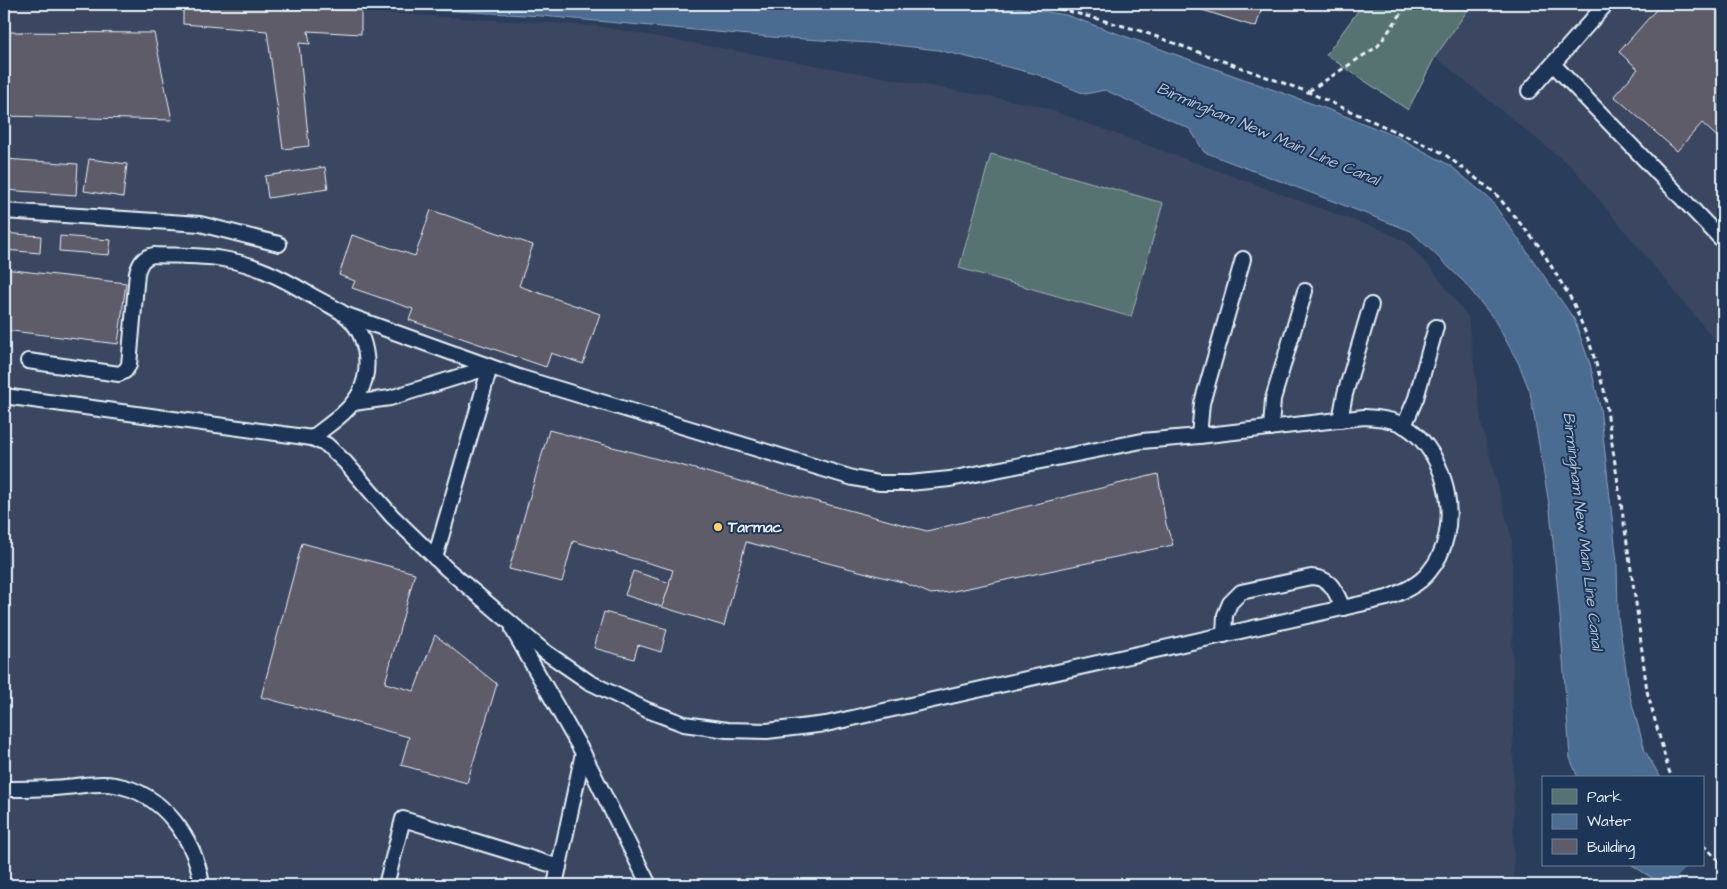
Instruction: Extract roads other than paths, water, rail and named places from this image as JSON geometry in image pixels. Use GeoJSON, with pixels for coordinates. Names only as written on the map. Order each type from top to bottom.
{"type":"FeatureCollection","features":[{"type":"Feature","properties":{"kind":"lane"},"geometry":{"type":"LineString","coordinates":[[1529,91],[1606,4]]}},
{"type":"Feature","properties":{"kind":"lane"},"geometry":{"type":"LineString","coordinates":[[1553,64],[1723,240]]}},
{"type":"Feature","properties":{"kind":"lane"},"geometry":{"type":"LineString","coordinates":[[4,211],[200,224],[279,244]]}},
{"type":"Feature","properties":{"kind":"lane"},"geometry":{"type":"LineString","coordinates":[[4,396],[312,438],[327,445],[346,462],[392,516],[435,558],[544,651],[588,682],[647,710],[684,724],[727,730],[766,731],[826,724],[1387,598],[1408,589],[1429,573],[1439,557],[1446,536],[1448,512],[1446,489],[1439,468],[1426,445],[1404,426],[1386,419],[1364,416],[1271,428],[1142,441],[950,479],[909,483],[879,483],[853,478],[490,367],[344,314],[278,276],[249,265],[222,259],[154,255],[146,257],[140,264],[137,273],[129,365],[120,374],[28,361]]}},
{"type":"Feature","properties":{"kind":"lane"},"geometry":{"type":"LineString","coordinates":[[1199,436],[1202,403],[1244,259]]}},
{"type":"Feature","properties":{"kind":"lane"},"geometry":{"type":"LineString","coordinates":[[1271,428],[1273,399],[1305,291]]}},
{"type":"Feature","properties":{"kind":"lane"},"geometry":{"type":"LineString","coordinates":[[1340,420],[1345,394],[1372,305]]}},
{"type":"Feature","properties":{"kind":"lane"},"geometry":{"type":"LineString","coordinates":[[312,438],[350,407],[359,393],[366,373],[366,352],[360,333],[344,314]]}},
{"type":"Feature","properties":{"kind":"lane"},"geometry":{"type":"LineString","coordinates":[[1404,426],[1416,398],[1436,327]]}},
{"type":"Feature","properties":{"kind":"lane"},"geometry":{"type":"LineString","coordinates":[[353,403],[390,398],[490,367]]}},
{"type":"Feature","properties":{"kind":"lane"},"geometry":{"type":"LineString","coordinates":[[435,558],[490,367]]}},
{"type":"Feature","properties":{"kind":"lane"},"geometry":{"type":"LineString","coordinates":[[1224,635],[1225,615],[1230,603],[1241,592],[1311,577],[1321,578],[1332,586],[1343,608]]}},
{"type":"Feature","properties":{"kind":"lane"},"geometry":{"type":"LineString","coordinates":[[508,621],[583,753],[649,885]]}},
{"type":"Feature","properties":{"kind":"lane"},"geometry":{"type":"LineString","coordinates":[[555,885],[583,753]]}},
{"type":"Feature","properties":{"kind":"lane"},"geometry":{"type":"LineString","coordinates":[[4,789],[33,789],[91,784],[115,785],[134,791],[158,804],[177,824],[193,851],[202,885]]}},
{"type":"Feature","properties":{"kind":"lane"},"geometry":{"type":"LineString","coordinates":[[386,885],[403,819],[559,867]]}},
{"type":"Feature","properties":{"kind":"water","name":"Birmingham New Main Line Canal"},"geometry":{"type":"Polygon","coordinates":[[[337,4],[998,4],[1066,15],[1327,109],[1398,137],[1451,166],[1491,200],[1574,319],[1590,364],[1600,407],[1617,562],[1618,617],[1630,696],[1645,751],[1660,776],[1577,776],[1570,758],[1550,510],[1530,392],[1519,364],[1494,319],[1464,282],[1411,231],[1204,152],[1190,129],[1105,90],[1085,94],[1036,74],[938,50],[886,44],[771,37],[542,16],[337,4]]]}},
{"type":"Feature","properties":{"kind":"water"},"geometry":{"type":"Polygon","coordinates":[[[1704,852],[1723,874],[1723,885],[1663,885],[1634,866],[1704,866],[1704,852]]]}},
{"type":"Feature","properties":{"kind":"place","name":"Tarmac"},"geometry":{"type":"Point","coordinates":[718,527]}}]}
